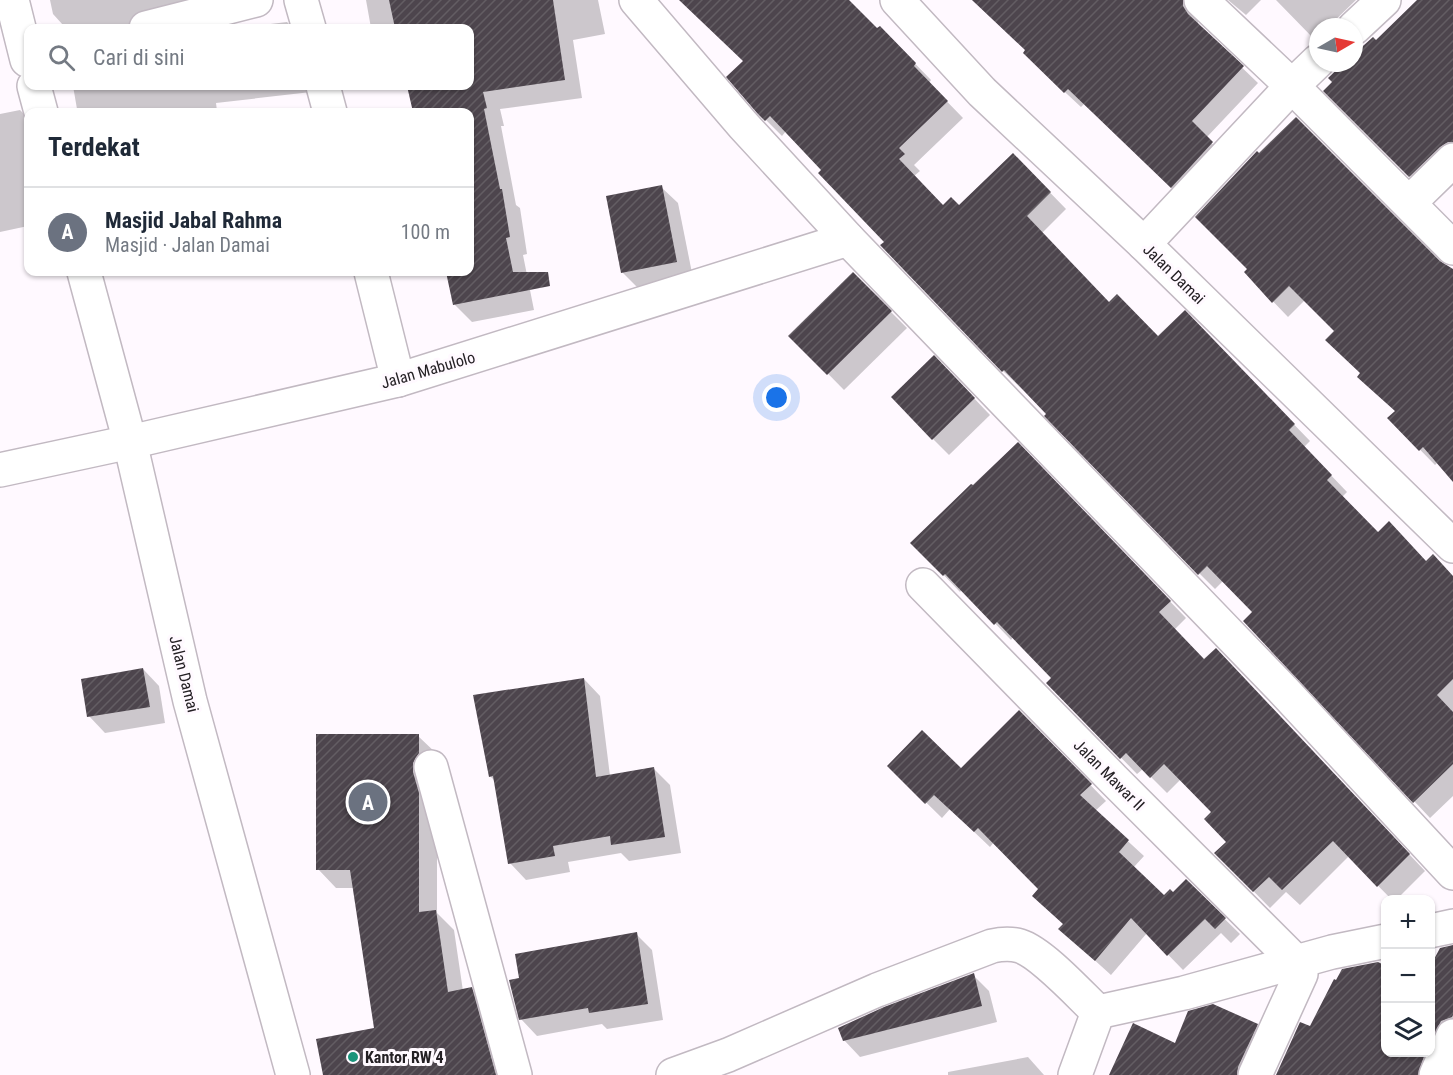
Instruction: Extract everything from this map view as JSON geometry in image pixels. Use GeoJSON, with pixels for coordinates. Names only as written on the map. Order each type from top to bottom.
{"type":"FeatureCollection","features":[{"type":"Feature","properties":{"kind":"street"},"geometry":{"type":"LineString","coordinates":[[12,0],[24,48]]}},
{"type":"Feature","properties":{"kind":"street"},"geometry":{"type":"LineString","coordinates":[[162,24],[256,0]]}},
{"type":"Feature","properties":{"kind":"street"},"geometry":{"type":"LineString","coordinates":[[301,0],[308,24]]}},
{"type":"Feature","properties":{"kind":"street"},"geometry":{"type":"LineString","coordinates":[[636,0],[743,125],[848,239],[1284,691],[1453,873]]}},
{"type":"Feature","properties":{"kind":"street","name":"Jalan Damai"},"geometry":{"type":"LineString","coordinates":[[897,0],[982,92],[1144,244],[1453,546]]}},
{"type":"Feature","properties":{"kind":"street"},"geometry":{"type":"LineString","coordinates":[[1202,0],[1292,86],[1453,248]]}},
{"type":"Feature","properties":{"kind":"street"},"geometry":{"type":"LineString","coordinates":[[1363,20],[1384,0]]}},
{"type":"Feature","properties":{"kind":"street"},"geometry":{"type":"LineString","coordinates":[[1144,244],[1309,70]]}},
{"type":"Feature","properties":{"kind":"street"},"geometry":{"type":"LineString","coordinates":[[35,90],[40,108]]}},
{"type":"Feature","properties":{"kind":"street"},"geometry":{"type":"LineString","coordinates":[[324,90],[329,108]]}},
{"type":"Feature","properties":{"kind":"street"},"geometry":{"type":"LineString","coordinates":[[1409,203],[1453,160]]}},
{"type":"Feature","properties":{"kind":"street","name":"Jalan Mabulolo"},"geometry":{"type":"LineString","coordinates":[[0,470],[398,380],[848,239]]}},
{"type":"Feature","properties":{"kind":"street","name":"Jalan Damai"},"geometry":{"type":"LineString","coordinates":[[85,276],[130,442],[190,701],[293,1075]]}},
{"type":"Feature","properties":{"kind":"street"},"geometry":{"type":"LineString","coordinates":[[372,276],[398,380]]}},
{"type":"Feature","properties":{"kind":"street","name":"Jalan Mawar II"},"geometry":{"type":"LineString","coordinates":[[923,585],[1297,963]]}},
{"type":"Feature","properties":{"kind":"street"},"geometry":{"type":"LineString","coordinates":[[432,767],[515,1075]]}},
{"type":"Feature","properties":{"kind":"street"},"geometry":{"type":"LineString","coordinates":[[1435,930],[1453,926]]}},
{"type":"Feature","properties":{"kind":"street"},"geometry":{"type":"LineString","coordinates":[[1098,1012],[1184,993],[1332,952],[1381,941]]}},
{"type":"Feature","properties":{"kind":"street"},"geometry":{"type":"LineString","coordinates":[[673,1075],[728,1055],[877,990],[992,946],[1005,944],[1020,946],[1041,959],[1098,1012]]}},
{"type":"Feature","properties":{"kind":"street"},"geometry":{"type":"LineString","coordinates":[[1255,1075],[1301,974],[1297,963]]}},
{"type":"Feature","properties":{"kind":"street"},"geometry":{"type":"LineString","coordinates":[[1075,1075],[1098,1012]]}},
{"type":"Feature","properties":{"kind":"street"},"geometry":{"type":"LineString","coordinates":[[1436,1075],[1453,1036]]}},
{"type":"Feature","properties":{"kind":"building"},"geometry":{"type":"Polygon","coordinates":[[[389,0],[553,0],[565,80],[483,92],[487,108],[484,109],[510,237],[506,238],[513,272],[548,272],[550,286],[453,305],[447,276],[474,276],[474,108],[412,108],[408,90],[474,90],[474,24],[394,24],[389,0]]]}},
{"type":"Feature","properties":{"kind":"building"},"geometry":{"type":"Polygon","coordinates":[[[679,0],[849,0],[877,28],[880,26],[916,63],[914,66],[948,101],[899,148],[905,154],[899,159],[943,205],[951,197],[959,205],[1013,153],[1051,192],[1027,216],[1109,302],[1117,294],[1158,336],[1185,310],[1295,424],[1289,430],[1332,475],[1327,480],[1378,532],[1389,521],[1426,561],[1433,554],[1453,576],[1453,679],[1437,695],[1453,712],[1453,764],[1413,803],[1243,621],[1252,612],[1207,566],[1198,575],[1044,416],[1046,414],[1004,370],[1002,372],[880,245],[884,242],[818,173],[821,170],[770,116],[765,121],[757,113],[726,77],[743,61],[679,0]]]}},
{"type":"Feature","properties":{"kind":"building"},"geometry":{"type":"Polygon","coordinates":[[[972,0],[1183,0],[1183,6],[1188,14],[1244,66],[1192,121],[1213,142],[1171,188],[1068,89],[1064,93],[1023,53],[1025,50],[972,0]]]}},
{"type":"Feature","properties":{"kind":"building"},"geometry":{"type":"Polygon","coordinates":[[[1417,0],[1453,0],[1453,142],[1440,147],[1409,177],[1323,91],[1332,82],[1328,78],[1334,72],[1363,72],[1363,46],[1373,37],[1376,40],[1417,0]]]}},
{"type":"Feature","properties":{"kind":"building"},"geometry":{"type":"Polygon","coordinates":[[[1296,117],[1440,261],[1453,269],[1453,482],[1423,447],[1419,451],[1387,418],[1395,411],[1357,377],[1360,373],[1325,340],[1334,331],[1289,286],[1272,303],[1244,272],[1247,269],[1195,217],[1257,151],[1259,153],[1296,117]]]}},
{"type":"Feature","properties":{"kind":"building"},"geometry":{"type":"Polygon","coordinates":[[[662,185],[677,262],[621,273],[606,196],[662,185]]]}},
{"type":"Feature","properties":{"kind":"building"},"geometry":{"type":"Polygon","coordinates":[[[853,272],[892,311],[827,375],[788,336],[853,272]]]}},
{"type":"Feature","properties":{"kind":"building"},"geometry":{"type":"Polygon","coordinates":[[[934,355],[975,398],[932,440],[891,397],[934,355]]]}},
{"type":"Feature","properties":{"kind":"building"},"geometry":{"type":"Polygon","coordinates":[[[1018,442],[1171,601],[1159,612],[1204,659],[1216,648],[1410,854],[1377,887],[1333,841],[1282,890],[1269,877],[1253,892],[1214,853],[1226,842],[1204,819],[1211,812],[1164,764],[1150,778],[1126,753],[1120,759],[1046,683],[1051,678],[997,622],[994,625],[945,574],[943,576],[910,543],[1018,442]]]}},
{"type":"Feature","properties":{"kind":"building"},"geometry":{"type":"Polygon","coordinates":[[[143,668],[150,707],[87,717],[81,679],[143,668]]]}},
{"type":"Feature","properties":{"kind":"building"},"geometry":{"type":"Polygon","coordinates":[[[584,678],[596,777],[654,767],[665,837],[611,845],[610,836],[553,846],[555,856],[508,864],[493,776],[489,777],[473,695],[584,678]]]}},
{"type":"Feature","properties":{"kind":"building"},"geometry":{"type":"Polygon","coordinates":[[[1019,710],[1092,784],[1080,795],[1129,840],[1119,852],[1164,895],[1170,889],[1173,892],[1186,879],[1226,918],[1215,929],[1205,919],[1167,956],[1131,918],[1095,961],[1058,929],[1063,924],[1032,896],[1038,889],[978,828],[974,832],[934,795],[925,804],[887,766],[922,730],[961,768],[1019,710]]]}},
{"type":"Feature","properties":{"kind":"building"},"geometry":{"type":"Polygon","coordinates":[[[316,734],[419,734],[419,753],[413,763],[413,772],[419,793],[419,912],[436,910],[448,992],[472,987],[496,1075],[323,1075],[316,1039],[374,1028],[350,870],[316,870],[316,734]]]}},
{"type":"Feature","properties":{"kind":"building"},"geometry":{"type":"Polygon","coordinates":[[[637,932],[648,1004],[589,1013],[588,1008],[519,1020],[509,980],[519,978],[515,954],[637,932]]]}},
{"type":"Feature","properties":{"kind":"building"},"geometry":{"type":"Polygon","coordinates":[[[1453,945],[1453,1015],[1441,1021],[1435,1033],[1435,957],[1440,948],[1453,945]]]}},
{"type":"Feature","properties":{"kind":"building"},"geometry":{"type":"Polygon","coordinates":[[[1378,962],[1381,964],[1381,1057],[1424,1057],[1418,1075],[1276,1075],[1300,1022],[1310,1026],[1334,979],[1336,980],[1342,969],[1378,962]]]}},
{"type":"Feature","properties":{"kind":"building"},"geometry":{"type":"Polygon","coordinates":[[[974,973],[982,1006],[843,1041],[838,1028],[884,1007],[974,973]]]}},
{"type":"Feature","properties":{"kind":"building"},"geometry":{"type":"Polygon","coordinates":[[[1213,1004],[1258,1024],[1238,1067],[1237,1075],[1109,1075],[1133,1023],[1175,1043],[1188,1011],[1213,1004]]]}},
{"type":"Feature","properties":{"kind":"place","name":"Masjid Jabal Rahma"},"geometry":{"type":"Point","coordinates":[368,802]}},
{"type":"Feature","properties":{"kind":"place","name":"Kantor RW 4"},"geometry":{"type":"Point","coordinates":[353,1057]}}]}
